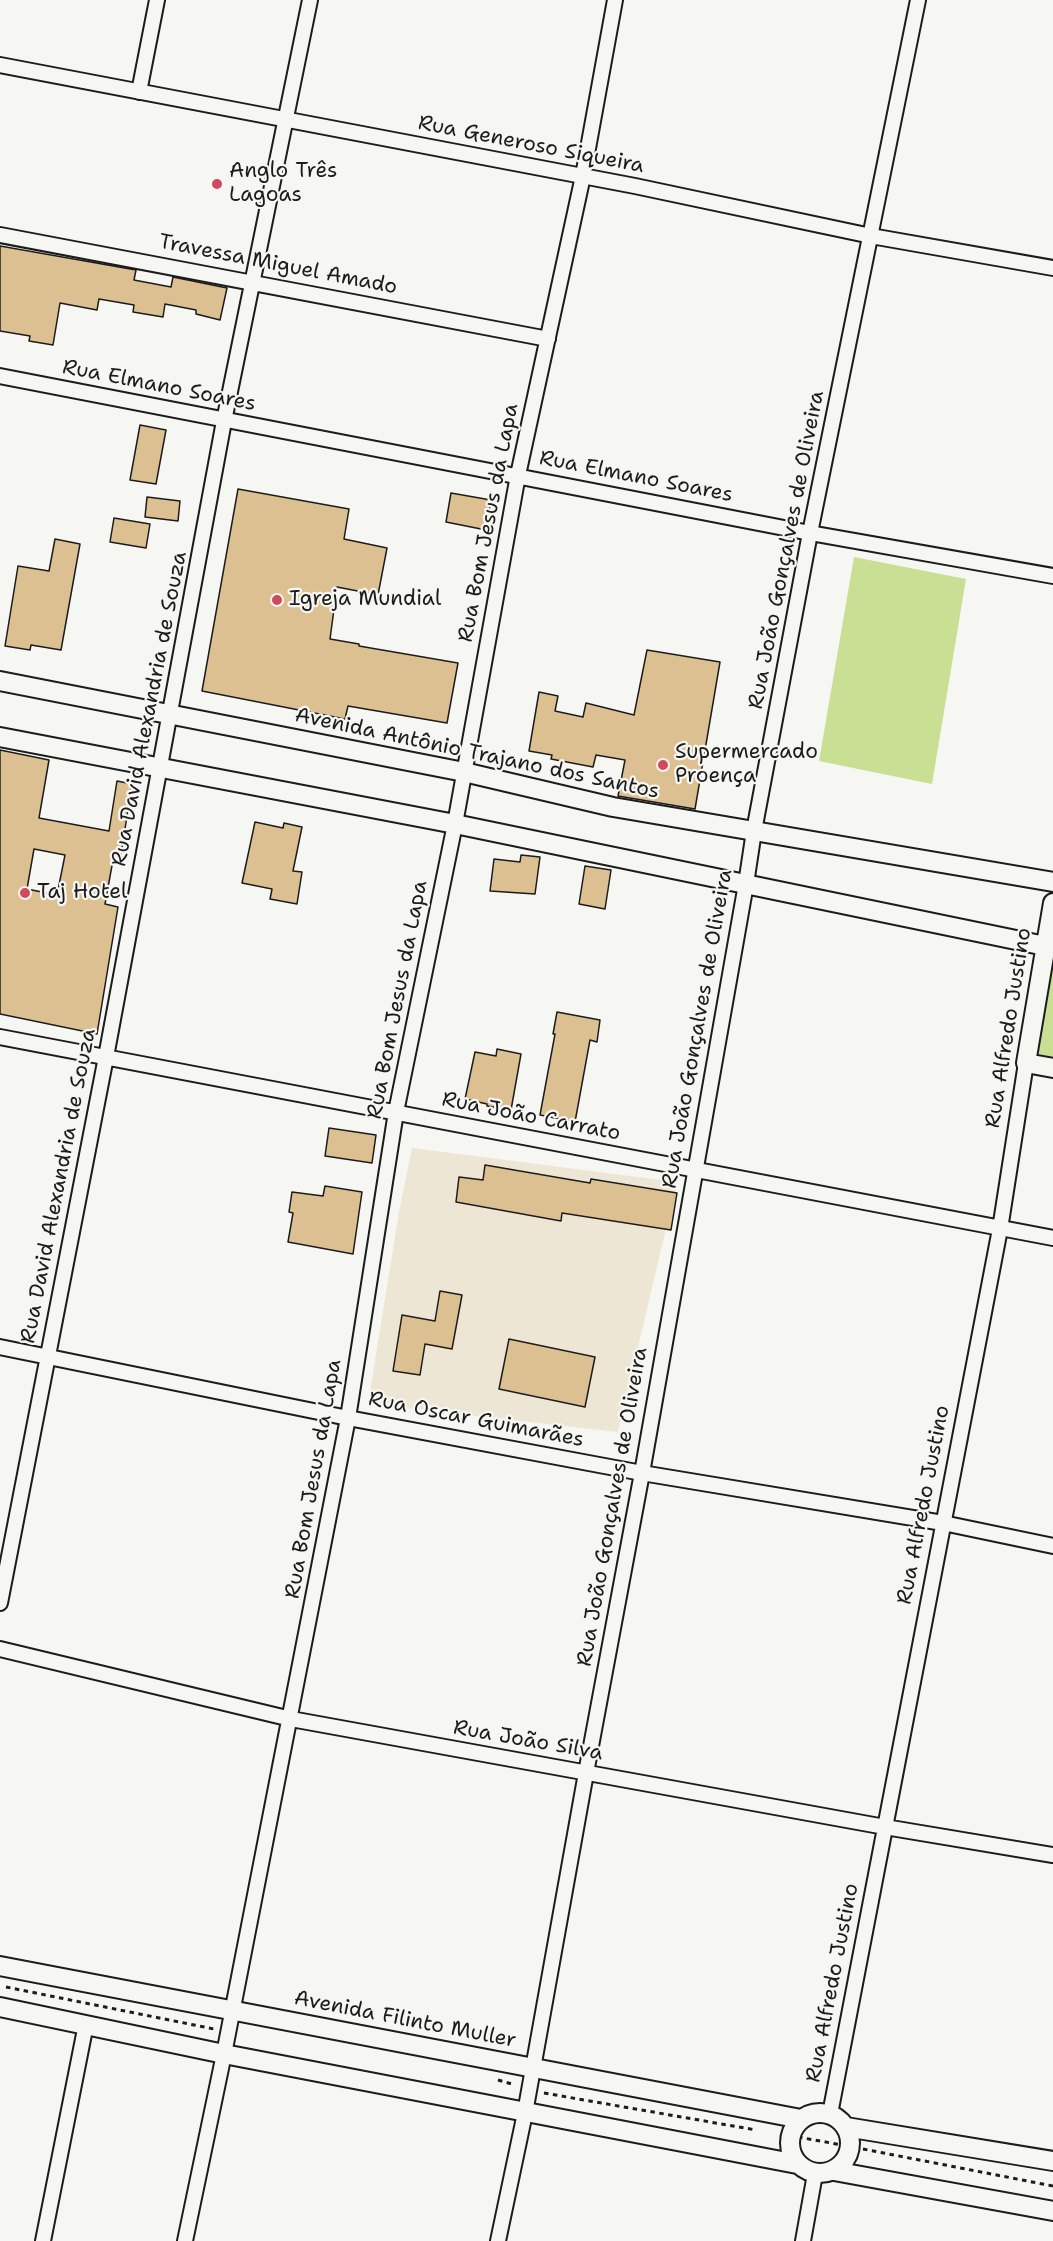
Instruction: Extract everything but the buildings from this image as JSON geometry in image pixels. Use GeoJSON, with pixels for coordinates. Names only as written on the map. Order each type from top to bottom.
{"type":"FeatureCollection","features":[{"type":"Feature","properties":{"kind":"main road","name":"Avenida Antônio Trajano dos Santos"},"geometry":{"type":"LineString","coordinates":[[0,681],[464,772],[614,807],[1053,882]]}},
{"type":"Feature","properties":{"kind":"main road"},"geometry":{"type":"LineString","coordinates":[[0,737],[455,824],[1045,946]]}},
{"type":"Feature","properties":{"kind":"main road","name":"Rua Alfredo Justino"},"geometry":{"type":"LineString","coordinates":[[1026,1063],[1053,903]]}},
{"type":"Feature","properties":{"kind":"main road"},"geometry":{"type":"LineString","coordinates":[[1026,1063],[1053,1068]]}},
{"type":"Feature","properties":{"kind":"main road","name":"Avenida Filinto Muller"},"geometry":{"type":"LineString","coordinates":[[0,1966],[801,2119]]}},
{"type":"Feature","properties":{"kind":"main road"},"geometry":{"type":"LineString","coordinates":[[0,2007],[224,2054],[798,2164]]}},
{"type":"Feature","properties":{"kind":"main road"},"geometry":{"type":"LineString","coordinates":[[810,2114],[830,2114],[846,2127],[850,2136],[848,2156],[834,2171],[815,2174],[805,2170],[792,2156],[789,2146],[790,2136],[794,2126],[810,2114]]}},
{"type":"Feature","properties":{"kind":"main road"},"geometry":{"type":"LineString","coordinates":[[846,2127],[1053,2161]]}},
{"type":"Feature","properties":{"kind":"main road"},"geometry":{"type":"LineString","coordinates":[[834,2171],[1053,2211]]}},
{"type":"Feature","properties":{"kind":"street"},"geometry":{"type":"LineString","coordinates":[[139,92],[157,0]]}},
{"type":"Feature","properties":{"kind":"street","name":"Rua David Alexandria de Souza"},"geometry":{"type":"LineString","coordinates":[[0,1603],[106,1057],[225,421],[310,0]]}},
{"type":"Feature","properties":{"kind":"street","name":"Rua Bom Jesus da Lapa"},"geometry":{"type":"LineString","coordinates":[[185,2241],[291,1719],[348,1418],[396,1112],[455,824],[518,475],[583,176],[615,0]]}},
{"type":"Feature","properties":{"kind":"street","name":"Rua João Gonçalves de Oliveira"},"geometry":{"type":"LineString","coordinates":[[525,2113],[585,1773],[642,1473],[754,831],[810,533],[918,0]]}},
{"type":"Feature","properties":{"kind":"street","name":"Rua Generoso Siqueira"},"geometry":{"type":"LineString","coordinates":[[0,65],[583,176],[871,236],[1053,268]]}},
{"type":"Feature","properties":{"kind":"street","name":"Travessa Miguel Amado"},"geometry":{"type":"LineString","coordinates":[[0,235],[254,281],[548,339]]}},
{"type":"Feature","properties":{"kind":"street","name":"Rua Elmano Soares"},"geometry":{"type":"LineString","coordinates":[[0,376],[810,533],[1053,576]]}},
{"type":"Feature","properties":{"kind":"street","name":"Rua João Carrato"},"geometry":{"type":"LineString","coordinates":[[0,1037],[1053,1238]]}},
{"type":"Feature","properties":{"kind":"street","name":"Rua Alfredo Justino"},"geometry":{"type":"LineString","coordinates":[[830,2114],[1000,1229],[1026,1063]]}},
{"type":"Feature","properties":{"kind":"street","name":"Rua Oscar Guimarães"},"geometry":{"type":"LineString","coordinates":[[0,1347],[348,1418],[642,1473],[943,1523],[1053,1546]]}},
{"type":"Feature","properties":{"kind":"street","name":"Rua João Silva"},"geometry":{"type":"LineString","coordinates":[[0,1649],[291,1719],[885,1827],[1053,1855]]}},
{"type":"Feature","properties":{"kind":"street"},"geometry":{"type":"LineString","coordinates":[[43,2241],[86,2024]]}},
{"type":"Feature","properties":{"kind":"street"},"geometry":{"type":"LineString","coordinates":[[498,2241],[525,2113]]}},
{"type":"Feature","properties":{"kind":"street"},"geometry":{"type":"LineString","coordinates":[[803,2241],[815,2174]]}},
{"type":"Feature","properties":{"kind":"shaded area"},"geometry":{"type":"Polygon","coordinates":[[[412,1148],[677,1182],[618,1432],[368,1404],[399,1212],[412,1148]]]}},
{"type":"Feature","properties":{"kind":"green space"},"geometry":{"type":"Polygon","coordinates":[[[854,557],[966,579],[932,784],[819,761],[854,557]]]}},
{"type":"Feature","properties":{"kind":"green space"},"geometry":{"type":"Polygon","coordinates":[[[1053,947],[1053,1057],[1034,1053],[1053,947]]]}},
{"type":"Feature","properties":{"kind":"place","name":"Anglo Três Lagoas"},"geometry":{"type":"Point","coordinates":[217,184]}},
{"type":"Feature","properties":{"kind":"place","name":"Igreja Mundial"},"geometry":{"type":"Point","coordinates":[277,600]}},
{"type":"Feature","properties":{"kind":"place","name":"Supermercado Proença"},"geometry":{"type":"Point","coordinates":[663,765]}},
{"type":"Feature","properties":{"kind":"place","name":"Taj Hotel"},"geometry":{"type":"Point","coordinates":[25,893]}}]}
